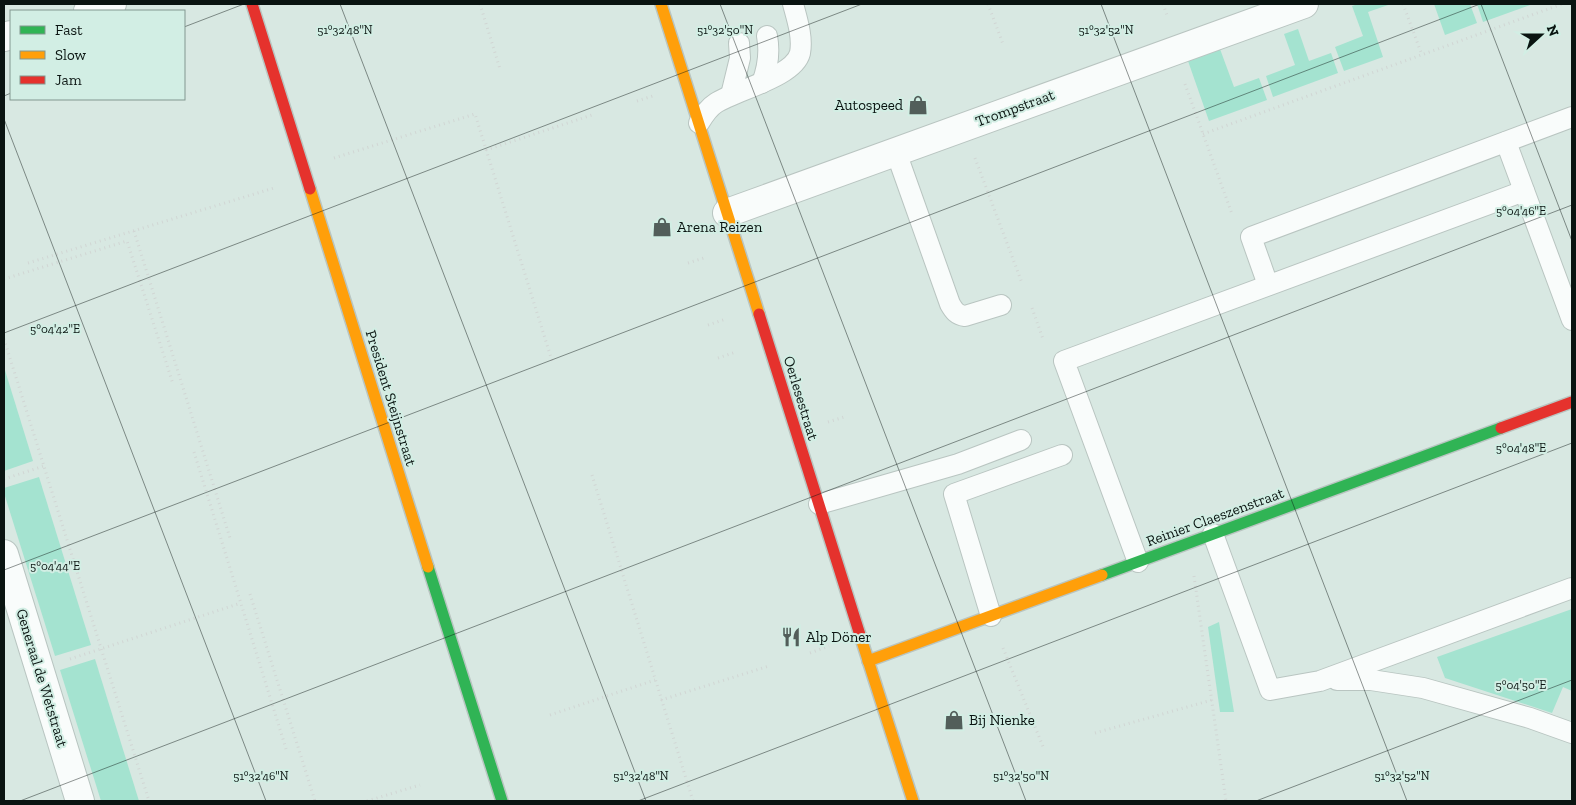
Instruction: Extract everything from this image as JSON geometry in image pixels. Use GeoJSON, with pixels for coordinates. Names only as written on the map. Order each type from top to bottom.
{"type":"FeatureCollection","features":[{"type":"Feature","properties":{"kind":"street"},"geometry":{"type":"LineString","coordinates":[[91,10],[112,4]]}},
{"type":"Feature","properties":{"kind":"street","name":"President Steijnstraat"},"geometry":{"type":"LineString","coordinates":[[252,4],[502,801]]}},
{"type":"Feature","properties":{"kind":"street","name":"Oerlesestraat"},"geometry":{"type":"LineString","coordinates":[[661,4],[913,801]]}},
{"type":"Feature","properties":{"kind":"street","name":"Trompstraat"},"geometry":{"type":"LineString","coordinates":[[727,213],[1304,4]]}},
{"type":"Feature","properties":{"kind":"street","name":"Reinier Claeszenstraat"},"geometry":{"type":"LineString","coordinates":[[868,661],[1572,402]]}},
{"type":"Feature","properties":{"kind":"street","name":"Generaal de Wetstraat"},"geometry":{"type":"LineString","coordinates":[[4,554],[80,801]]}},
{"type":"Feature","properties":{"kind":"lane"},"geometry":{"type":"LineString","coordinates":[[699,123],[706,111],[715,104],[782,73],[794,64],[800,54],[799,28],[793,4]]}},
{"type":"Feature","properties":{"kind":"lane"},"geometry":{"type":"LineString","coordinates":[[762,83],[767,66],[766,36]]}},
{"type":"Feature","properties":{"kind":"lane"},"geometry":{"type":"LineString","coordinates":[[731,95],[739,65],[740,43]]}},
{"type":"Feature","properties":{"kind":"lane"},"geometry":{"type":"LineString","coordinates":[[1268,285],[1251,237],[1572,117]]}},
{"type":"Feature","properties":{"kind":"lane"},"geometry":{"type":"LineString","coordinates":[[1506,142],[1572,320]]}},
{"type":"Feature","properties":{"kind":"lane"},"geometry":{"type":"LineString","coordinates":[[896,152],[954,311],[960,316],[966,316],[1001,305]]}},
{"type":"Feature","properties":{"kind":"lane"},"geometry":{"type":"LineString","coordinates":[[1138,562],[1064,361],[1524,191]]}},
{"type":"Feature","properties":{"kind":"lane"},"geometry":{"type":"LineString","coordinates":[[819,504],[958,464],[1021,440]]}},
{"type":"Feature","properties":{"kind":"lane"},"geometry":{"type":"LineString","coordinates":[[991,616],[954,494],[1062,455]]}},
{"type":"Feature","properties":{"kind":"lane"},"geometry":{"type":"LineString","coordinates":[[1213,534],[1270,690],[1320,681],[1371,680],[1423,688],[1530,718],[1572,733]]}},
{"type":"Feature","properties":{"kind":"lane"},"geometry":{"type":"LineString","coordinates":[[1320,681],[1572,588]]}},
{"type":"Feature","properties":{"kind":"path"},"geometry":{"type":"LineString","coordinates":[[480,4],[500,69]]}},
{"type":"Feature","properties":{"kind":"path"},"geometry":{"type":"LineString","coordinates":[[988,4],[1003,44]]}},
{"type":"Feature","properties":{"kind":"path"},"geometry":{"type":"LineString","coordinates":[[1403,4],[1422,55]]}},
{"type":"Feature","properties":{"kind":"path"},"geometry":{"type":"LineString","coordinates":[[1203,134],[1562,4]]}},
{"type":"Feature","properties":{"kind":"path"},"geometry":{"type":"LineString","coordinates":[[1173,51],[1240,234],[1251,237]]}},
{"type":"Feature","properties":{"kind":"path"},"geometry":{"type":"LineString","coordinates":[[28,263],[134,231],[475,114],[552,364]]}},
{"type":"Feature","properties":{"kind":"path"},"geometry":{"type":"LineString","coordinates":[[486,150],[592,115]]}},
{"type":"Feature","properties":{"kind":"path"},"geometry":{"type":"LineString","coordinates":[[964,126],[1024,286]]}},
{"type":"Feature","properties":{"kind":"path"},"geometry":{"type":"LineString","coordinates":[[134,231],[230,538]]}},
{"type":"Feature","properties":{"kind":"path"},"geometry":{"type":"LineString","coordinates":[[4,280],[127,241],[173,384]]}},
{"type":"Feature","properties":{"kind":"path"},"geometry":{"type":"LineString","coordinates":[[1030,304],[1050,358],[1064,361]]}},
{"type":"Feature","properties":{"kind":"path"},"geometry":{"type":"LineString","coordinates":[[4,339],[149,801]]}},
{"type":"Feature","properties":{"kind":"path"},"geometry":{"type":"LineString","coordinates":[[194,452],[287,752]]}},
{"type":"Feature","properties":{"kind":"path"},"geometry":{"type":"LineString","coordinates":[[4,479],[44,466]]}},
{"type":"Feature","properties":{"kind":"path"},"geometry":{"type":"LineString","coordinates":[[592,475],[693,801]]}},
{"type":"Feature","properties":{"kind":"path"},"geometry":{"type":"LineString","coordinates":[[1189,543],[1226,801]]}},
{"type":"Feature","properties":{"kind":"path"},"geometry":{"type":"LineString","coordinates":[[250,594],[315,801]]}},
{"type":"Feature","properties":{"kind":"path"},"geometry":{"type":"LineString","coordinates":[[40,669],[241,604]]}},
{"type":"Feature","properties":{"kind":"path"},"geometry":{"type":"LineString","coordinates":[[991,616],[1015,681],[1044,750]]}},
{"type":"Feature","properties":{"kind":"path"},"geometry":{"type":"LineString","coordinates":[[662,700],[769,666]]}},
{"type":"Feature","properties":{"kind":"path"},"geometry":{"type":"LineString","coordinates":[[550,715],[655,680]]}},
{"type":"Feature","properties":{"kind":"path"},"geometry":{"type":"LineString","coordinates":[[1095,733],[1212,700]]}},
{"type":"Feature","properties":{"kind":"path"},"geometry":{"type":"LineString","coordinates":[[367,801],[420,786]]}},
{"type":"Feature","properties":{"kind":"green space"},"geometry":{"type":"Polygon","coordinates":[[[1358,4],[1391,4],[1368,12],[1383,57],[1344,71],[1335,47],[1363,36],[1352,6],[1358,4]]]}},
{"type":"Feature","properties":{"kind":"green space"},"geometry":{"type":"Polygon","coordinates":[[[1434,4],[1470,4],[1477,23],[1445,35],[1434,4]]]}},
{"type":"Feature","properties":{"kind":"green space"},"geometry":{"type":"Polygon","coordinates":[[[1477,4],[1533,4],[1483,22],[1477,4]]]}},
{"type":"Feature","properties":{"kind":"green space"},"geometry":{"type":"Polygon","coordinates":[[[1298,29],[1309,61],[1331,53],[1338,73],[1273,97],[1266,76],[1295,65],[1284,34],[1298,29]]]}},
{"type":"Feature","properties":{"kind":"green space"},"geometry":{"type":"Polygon","coordinates":[[[1220,49],[1234,87],[1259,78],[1267,100],[1209,121],[1188,61],[1220,49]]]}},
{"type":"Feature","properties":{"kind":"green space"},"geometry":{"type":"Polygon","coordinates":[[[4,367],[33,461],[4,471],[4,367]]]}},
{"type":"Feature","properties":{"kind":"green space"},"geometry":{"type":"Polygon","coordinates":[[[39,477],[91,645],[55,656],[4,493],[4,488],[39,477]]]}},
{"type":"Feature","properties":{"kind":"green space"},"geometry":{"type":"Polygon","coordinates":[[[1572,609],[1572,691],[1563,687],[1552,713],[1445,678],[1437,657],[1572,609]]]}},
{"type":"Feature","properties":{"kind":"green space"},"geometry":{"type":"Polygon","coordinates":[[[1219,622],[1234,712],[1220,712],[1208,627],[1219,622]]]}},
{"type":"Feature","properties":{"kind":"green space"},"geometry":{"type":"Polygon","coordinates":[[[95,659],[139,801],[101,801],[60,670],[95,659]]]}},
{"type":"Feature","properties":{"kind":"traffic: fast"},"geometry":{"type":"LineString","coordinates":[[1102,575],[1501,428]]}},
{"type":"Feature","properties":{"kind":"traffic: fast"},"geometry":{"type":"LineString","coordinates":[[428,567],[502,801]]}},
{"type":"Feature","properties":{"kind":"traffic: slow"},"geometry":{"type":"LineString","coordinates":[[661,4],[759,314]]}},
{"type":"Feature","properties":{"kind":"traffic: slow"},"geometry":{"type":"LineString","coordinates":[[310,189],[428,567]]}},
{"type":"Feature","properties":{"kind":"traffic: slow"},"geometry":{"type":"LineString","coordinates":[[868,661],[1102,575]]}},
{"type":"Feature","properties":{"kind":"traffic: slow"},"geometry":{"type":"LineString","coordinates":[[860,635],[913,801]]}},
{"type":"Feature","properties":{"kind":"traffic: jam"},"geometry":{"type":"LineString","coordinates":[[252,4],[310,189]]}},
{"type":"Feature","properties":{"kind":"traffic: jam"},"geometry":{"type":"LineString","coordinates":[[759,314],[860,635]]}},
{"type":"Feature","properties":{"kind":"traffic: jam"},"geometry":{"type":"LineString","coordinates":[[1501,428],[1572,402]]}},
{"type":"Feature","properties":{"kind":"place","name":"Autospeed"},"geometry":{"type":"Point","coordinates":[918,105]}},
{"type":"Feature","properties":{"kind":"place","name":"Arena Reizen"},"geometry":{"type":"Point","coordinates":[662,227]}},
{"type":"Feature","properties":{"kind":"place","name":"Alp Döner"},"geometry":{"type":"Point","coordinates":[791,637]}},
{"type":"Feature","properties":{"kind":"place","name":"Bij Nienke"},"geometry":{"type":"Point","coordinates":[954,720]}}]}
